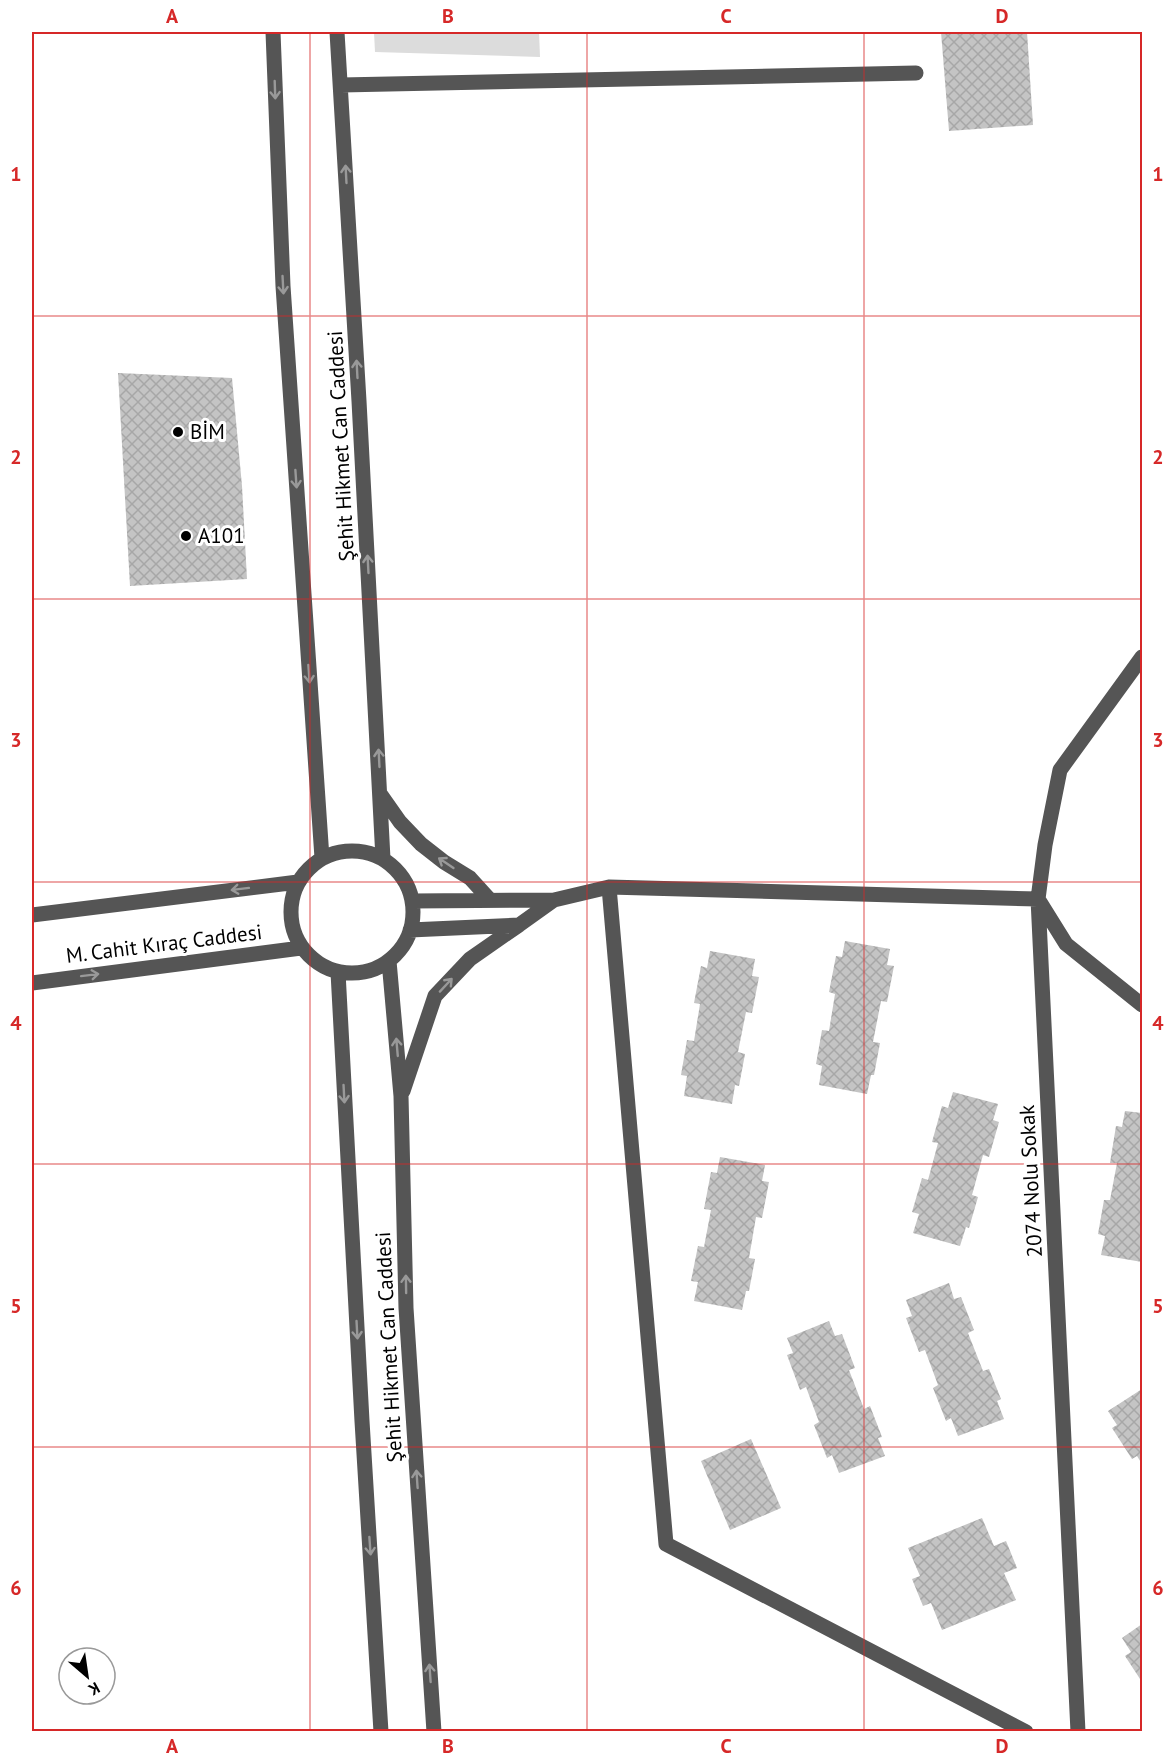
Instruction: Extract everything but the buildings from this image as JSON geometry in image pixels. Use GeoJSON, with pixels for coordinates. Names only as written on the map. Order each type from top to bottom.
{"type":"FeatureCollection","features":[{"type":"Feature","properties":{"kind":"street"},"geometry":{"type":"LineString","coordinates":[[273,32],[283,286],[322,858]]}},
{"type":"Feature","properties":{"kind":"street","name":"Şehit Hikmet Can Caddesi"},"geometry":{"type":"LineString","coordinates":[[337,32],[383,859]]}},
{"type":"Feature","properties":{"kind":"street"},"geometry":{"type":"LineString","coordinates":[[341,85],[916,73]]}},
{"type":"Feature","properties":{"kind":"street","name":"2074 Nolu Sokak"},"geometry":{"type":"LineString","coordinates":[[1078,1731],[1038,899],[1045,845],[1060,770],[1143,657]]}},
{"type":"Feature","properties":{"kind":"street"},"geometry":{"type":"LineString","coordinates":[[381,795],[400,822],[421,844],[470,878],[490,900]]}},
{"type":"Feature","properties":{"kind":"street"},"geometry":{"type":"LineString","coordinates":[[342,852],[363,852],[383,859],[397,870],[407,884],[412,901],[413,916],[410,930],[402,947],[389,961],[373,970],[356,974],[338,972],[317,963],[301,948],[293,932],[290,915],[291,898],[298,882],[308,868],[322,858],[342,852]]}},
{"type":"Feature","properties":{"kind":"street"},"geometry":{"type":"LineString","coordinates":[[32,915],[298,882]]}},
{"type":"Feature","properties":{"kind":"street"},"geometry":{"type":"LineString","coordinates":[[609,887],[666,1544],[1026,1731]]}},
{"type":"Feature","properties":{"kind":"street"},"geometry":{"type":"LineString","coordinates":[[412,901],[554,900],[609,887],[1038,899],[1066,944],[1143,1005]]}},
{"type":"Feature","properties":{"kind":"street"},"geometry":{"type":"LineString","coordinates":[[401,1096],[435,996],[470,959],[554,900]]}},
{"type":"Feature","properties":{"kind":"street"},"geometry":{"type":"LineString","coordinates":[[410,930],[519,925]]}},
{"type":"Feature","properties":{"kind":"street","name":"M. Cahit Kıraç Caddesi"},"geometry":{"type":"LineString","coordinates":[[32,983],[301,948]]}},
{"type":"Feature","properties":{"kind":"street","name":"Şehit Hikmet Can Caddesi"},"geometry":{"type":"LineString","coordinates":[[389,961],[401,1096],[406,1308],[434,1731]]}},
{"type":"Feature","properties":{"kind":"street","name":"Şehit Hikmet Can Caddesi"},"geometry":{"type":"LineString","coordinates":[[338,972],[360,1398],[381,1731]]}},
{"type":"Feature","properties":{"kind":"shaded area"},"geometry":{"type":"Polygon","coordinates":[[[374,32],[539,32],[540,57],[375,52],[374,32]]]}},
{"type":"Feature","properties":{"kind":"place","name":"BİM"},"geometry":{"type":"Point","coordinates":[178,432]}},
{"type":"Feature","properties":{"kind":"place","name":"A101"},"geometry":{"type":"Point","coordinates":[186,536]}}]}
